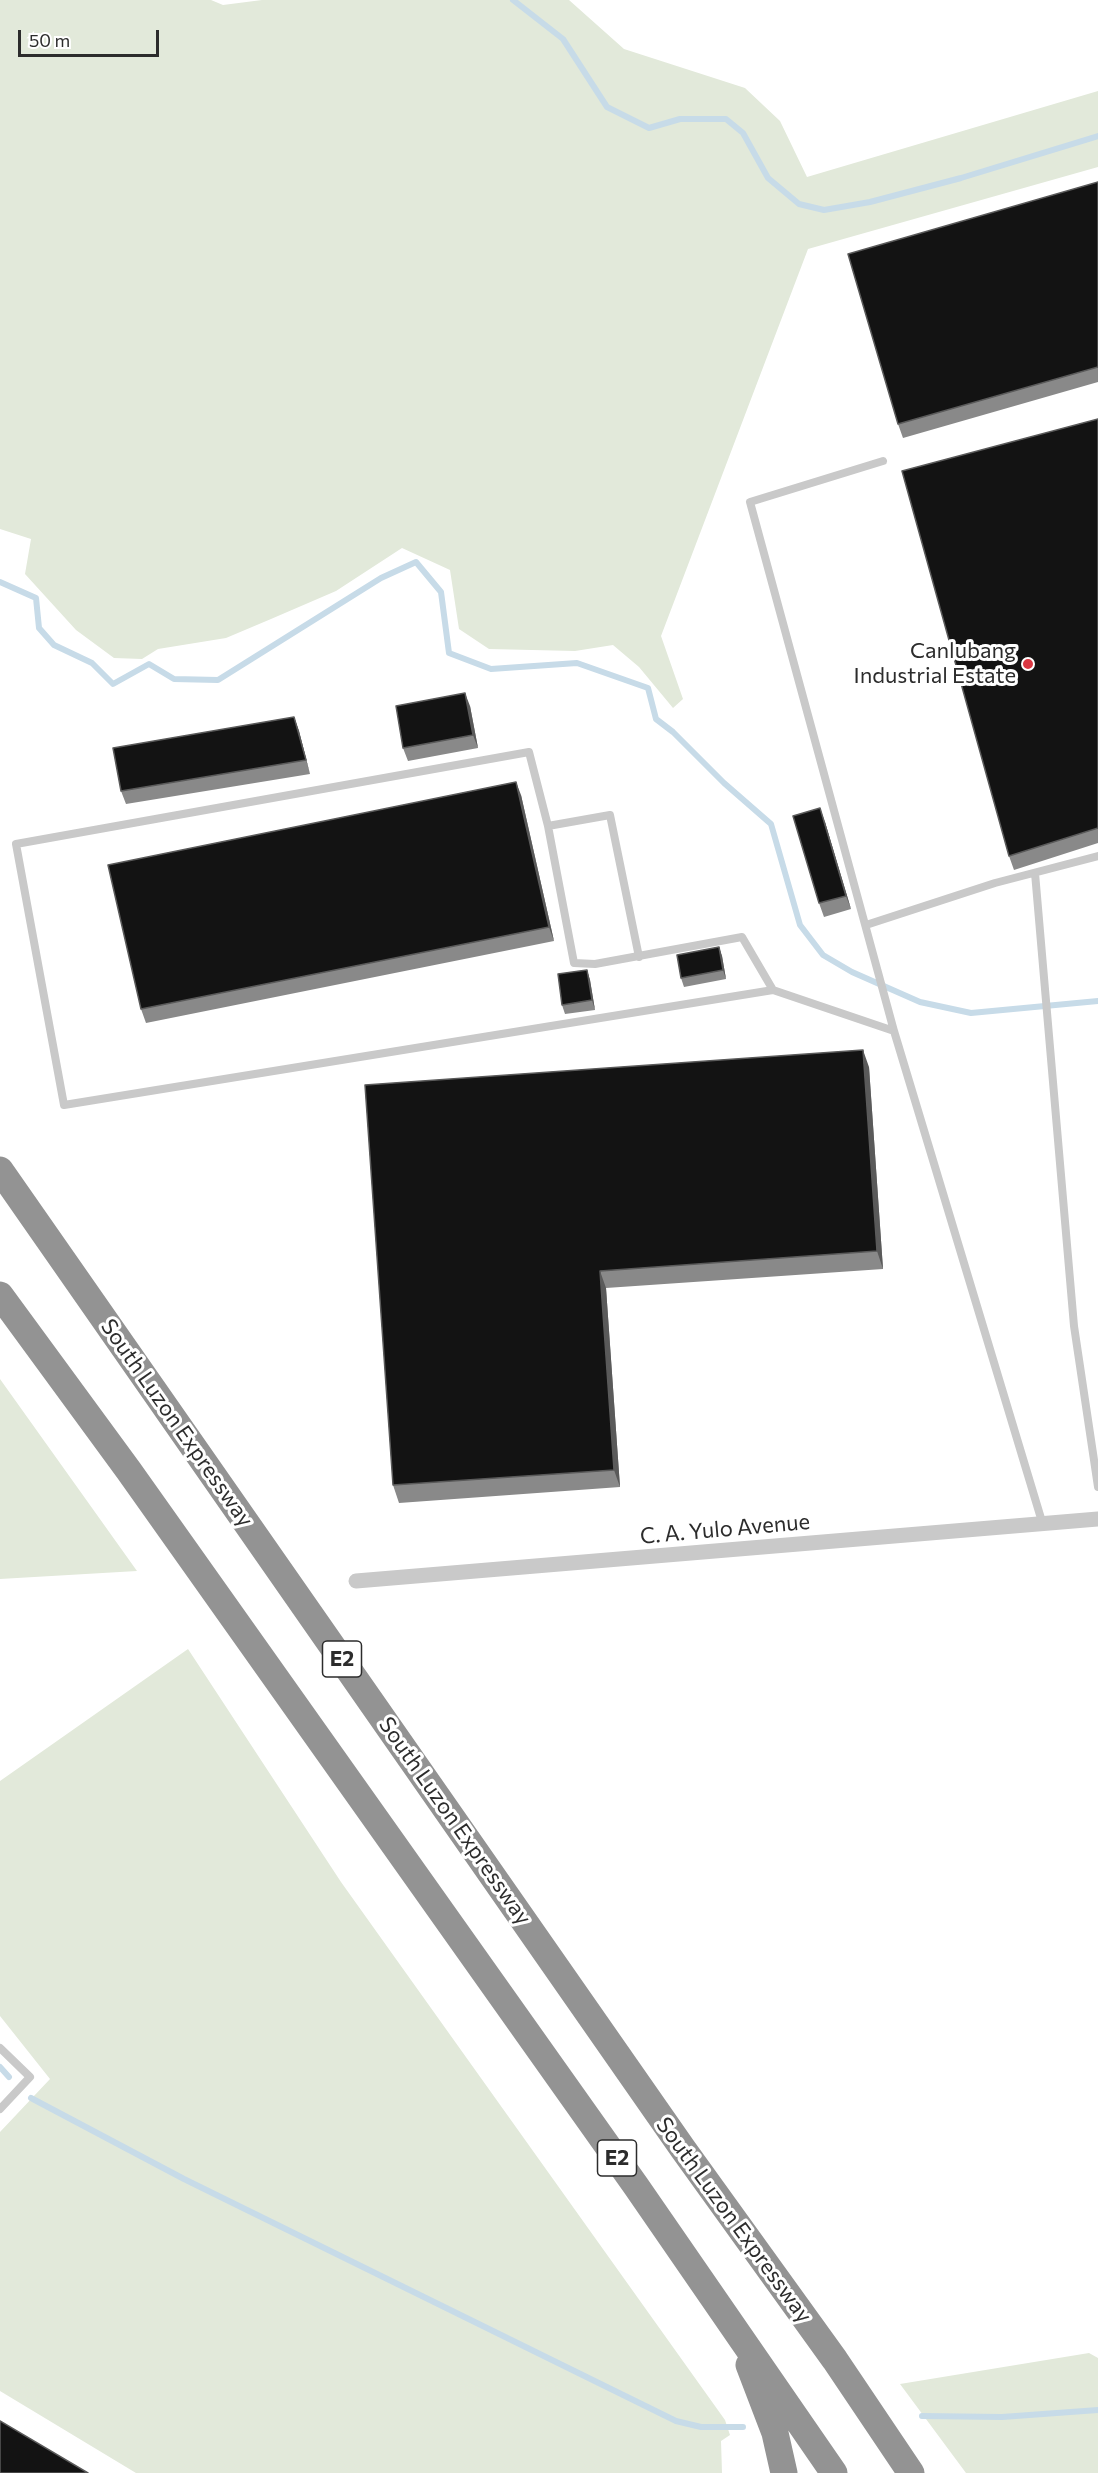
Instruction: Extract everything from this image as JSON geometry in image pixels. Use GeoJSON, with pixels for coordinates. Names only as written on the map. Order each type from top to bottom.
{"type":"FeatureCollection","features":[{"type":"Feature","properties":{"kind":"highway","name":"South Luzon Expressway"},"geometry":{"type":"LineString","coordinates":[[0,1170],[683,2150],[836,2360],[911,2473]]}},
{"type":"Feature","properties":{"kind":"highway","name":"E2"},"geometry":{"type":"LineString","coordinates":[[0,1295],[129,1471],[733,2322],[834,2473]]}},
{"type":"Feature","properties":{"kind":"highway"},"geometry":{"type":"LineString","coordinates":[[733,2322],[775,2433],[784,2473]]}},
{"type":"Feature","properties":{"kind":"street","name":"C. A. Yulo Avenue"},"geometry":{"type":"LineString","coordinates":[[356,1581],[1098,1519]]}},
{"type":"Feature","properties":{"kind":"lane"},"geometry":{"type":"LineString","coordinates":[[883,461],[750,502],[894,1031],[1043,1525]]}},
{"type":"Feature","properties":{"kind":"lane"},"geometry":{"type":"LineString","coordinates":[[773,990],[742,937],[595,964],[574,963],[548,826],[529,752],[16,844],[64,1105],[773,990],[894,1031]]}},
{"type":"Feature","properties":{"kind":"lane"},"geometry":{"type":"LineString","coordinates":[[548,826],[610,815],[639,957]]}},
{"type":"Feature","properties":{"kind":"lane"},"geometry":{"type":"LineString","coordinates":[[866,925],[1098,856]]}},
{"type":"Feature","properties":{"kind":"lane"},"geometry":{"type":"LineString","coordinates":[[1035,873],[1074,1326],[1098,1487]]}},
{"type":"Feature","properties":{"kind":"lane"},"geometry":{"type":"LineString","coordinates":[[0,2049],[30,2077],[0,2109]]}},
{"type":"Feature","properties":{"kind":"green space"},"geometry":{"type":"Polygon","coordinates":[[[0,0],[211,0],[223,5],[262,0],[569,0],[624,49],[745,88],[780,121],[807,177],[1098,91],[1098,167],[808,249],[661,636],[683,699],[673,708],[639,667],[613,645],[575,651],[489,649],[459,629],[450,570],[402,548],[336,591],[226,638],[158,649],[142,659],[114,658],[76,630],[25,574],[31,539],[0,529],[0,0]]]}},
{"type":"Feature","properties":{"kind":"green space"},"geometry":{"type":"Polygon","coordinates":[[[0,1379],[137,1571],[0,1579],[0,1379]]]}},
{"type":"Feature","properties":{"kind":"green space"},"geometry":{"type":"Polygon","coordinates":[[[188,1649],[341,1882],[725,2420],[730,2435],[721,2441],[722,2473],[136,2473],[0,2391],[0,2132],[50,2079],[0,2016],[0,1781],[188,1649]]]}},
{"type":"Feature","properties":{"kind":"green space"},"geometry":{"type":"Polygon","coordinates":[[[1089,2353],[1098,2358],[1098,2473],[966,2473],[900,2384],[1089,2353]]]}},
{"type":"Feature","properties":{"kind":"building"},"geometry":{"type":"Polygon","coordinates":[[[1098,182],[1098,367],[898,424],[848,254],[1098,182]]]}},
{"type":"Feature","properties":{"kind":"building","name":"Canlubang Industrial Estate"},"geometry":{"type":"Polygon","coordinates":[[[1098,419],[1098,828],[1009,856],[902,471],[1098,419]]]}},
{"type":"Feature","properties":{"kind":"building"},"geometry":{"type":"Polygon","coordinates":[[[465,693],[473,735],[403,748],[396,706],[465,693]]]}},
{"type":"Feature","properties":{"kind":"building"},"geometry":{"type":"Polygon","coordinates":[[[294,717],[306,760],[121,791],[113,748],[294,717]]]}},
{"type":"Feature","properties":{"kind":"building"},"geometry":{"type":"Polygon","coordinates":[[[516,782],[549,927],[141,1009],[108,865],[516,782]]]}},
{"type":"Feature","properties":{"kind":"building"},"geometry":{"type":"Polygon","coordinates":[[[820,808],[846,896],[819,903],[793,816],[820,808]]]}},
{"type":"Feature","properties":{"kind":"building"},"geometry":{"type":"Polygon","coordinates":[[[719,947],[723,970],[681,978],[677,955],[719,947]]]}},
{"type":"Feature","properties":{"kind":"building"},"geometry":{"type":"Polygon","coordinates":[[[587,970],[592,1000],[562,1005],[558,974],[587,970]]]}},
{"type":"Feature","properties":{"kind":"building"},"geometry":{"type":"Polygon","coordinates":[[[863,1050],[877,1251],[600,1271],[614,1470],[393,1485],[365,1085],[863,1050]]]}},
{"type":"Feature","properties":{"kind":"building"},"geometry":{"type":"Polygon","coordinates":[[[0,2421],[88,2473],[0,2473],[0,2421]]]}},
{"type":"Feature","properties":{"kind":"waterway"},"geometry":{"type":"LineString","coordinates":[[513,0],[563,39],[607,107],[649,128],[680,119],[726,119],[743,133],[768,178],[799,204],[824,210],[870,202],[961,178],[1098,136]]}},
{"type":"Feature","properties":{"kind":"waterway"},"geometry":{"type":"LineString","coordinates":[[0,582],[36,598],[39,628],[54,645],[92,663],[113,684],[149,664],[174,679],[218,680],[381,578],[416,562],[441,592],[449,653],[491,669],[577,663],[648,688],[656,719],[673,732],[724,783],[771,824],[800,925],[823,955],[852,972],[920,1002],[971,1013],[1098,1001]]}},
{"type":"Feature","properties":{"kind":"waterway"},"geometry":{"type":"LineString","coordinates":[[0,2067],[9,2077]]}},
{"type":"Feature","properties":{"kind":"waterway"},"geometry":{"type":"LineString","coordinates":[[31,2098],[184,2179],[676,2421],[701,2427],[743,2427]]}},
{"type":"Feature","properties":{"kind":"waterway"},"geometry":{"type":"LineString","coordinates":[[922,2416],[1002,2417],[1098,2410]]}},
{"type":"Feature","properties":{"kind":"place","name":"Canlubang Industrial Estate"},"geometry":{"type":"Point","coordinates":[1028,664]}}]}
